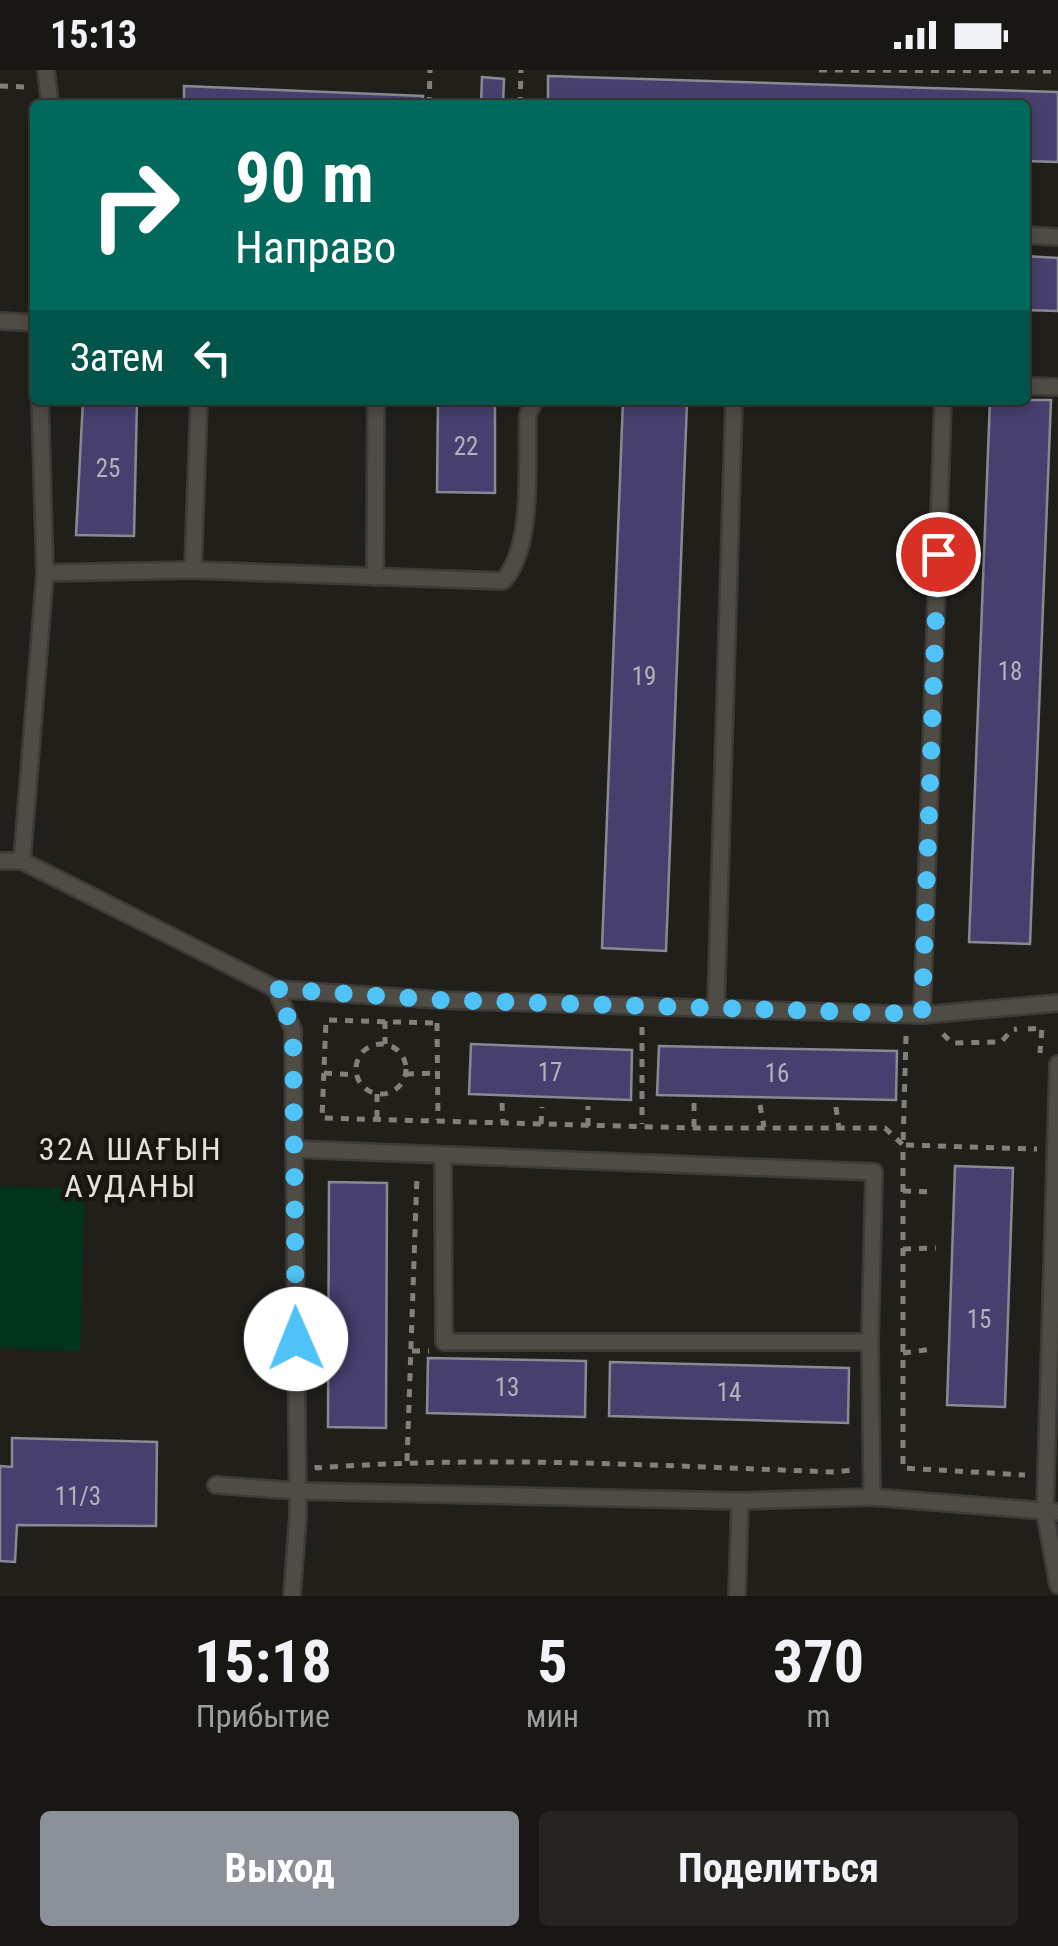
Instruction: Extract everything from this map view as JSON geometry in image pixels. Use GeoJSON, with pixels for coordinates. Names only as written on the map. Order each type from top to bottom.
{"type":"FeatureCollection","features":[{"type":"Feature","properties":{"kind":"lane"},"geometry":{"type":"LineString","coordinates":[[46,70],[49,100]]}},
{"type":"Feature","properties":{"kind":"lane"},"geometry":{"type":"LineString","coordinates":[[1030,236],[1058,237]]}},
{"type":"Feature","properties":{"kind":"lane"},"geometry":{"type":"LineString","coordinates":[[0,320],[30,323]]}},
{"type":"Feature","properties":{"kind":"lane"},"geometry":{"type":"LineString","coordinates":[[1030,386],[1058,387]]}},
{"type":"Feature","properties":{"kind":"lane"},"geometry":{"type":"LineString","coordinates":[[22,861],[46,573],[40,405]]}},
{"type":"Feature","properties":{"kind":"lane"},"geometry":{"type":"LineString","coordinates":[[192,570],[199,405]]}},
{"type":"Feature","properties":{"kind":"lane"},"geometry":{"type":"LineString","coordinates":[[375,578],[376,405]]}},
{"type":"Feature","properties":{"kind":"lane"},"geometry":{"type":"LineString","coordinates":[[46,573],[192,570],[503,580],[514,568],[524,530],[528,414],[532,405]]}},
{"type":"Feature","properties":{"kind":"lane"},"geometry":{"type":"LineString","coordinates":[[716,1007],[734,405]]}},
{"type":"Feature","properties":{"kind":"lane"},"geometry":{"type":"LineString","coordinates":[[922,1014],[943,405]]}},
{"type":"Feature","properties":{"kind":"lane"},"geometry":{"type":"LineString","coordinates":[[0,861],[22,861],[276,989],[440,1000],[922,1014],[1058,1003]]}},
{"type":"Feature","properties":{"kind":"lane"},"geometry":{"type":"LineString","coordinates":[[276,989],[293,1030],[298,1491],[292,1596]]}},
{"type":"Feature","properties":{"kind":"lane"},"geometry":{"type":"LineString","coordinates":[[1058,1064],[1051,1512],[1058,1585]]}},
{"type":"Feature","properties":{"kind":"lane"},"geometry":{"type":"LineString","coordinates":[[294,1148],[874,1172],[872,1497]]}},
{"type":"Feature","properties":{"kind":"lane"},"geometry":{"type":"LineString","coordinates":[[443,1154],[444,1342],[870,1342]]}},
{"type":"Feature","properties":{"kind":"lane"},"geometry":{"type":"LineString","coordinates":[[216,1485],[298,1491],[740,1500],[872,1497],[1051,1512]]}},
{"type":"Feature","properties":{"kind":"lane"},"geometry":{"type":"LineString","coordinates":[[737,1596],[740,1500]]}},
{"type":"Feature","properties":{"kind":"path"},"geometry":{"type":"LineString","coordinates":[[429,100],[430,70]]}},
{"type":"Feature","properties":{"kind":"path"},"geometry":{"type":"LineString","coordinates":[[520,100],[521,70]]}},
{"type":"Feature","properties":{"kind":"path"},"geometry":{"type":"LineString","coordinates":[[820,70],[1058,71]]}},
{"type":"Feature","properties":{"kind":"path"},"geometry":{"type":"LineString","coordinates":[[0,86],[48,87]]}},
{"type":"Feature","properties":{"kind":"path"},"geometry":{"type":"LineString","coordinates":[[438,1121],[437,1023],[326,1020],[322,1118],[694,1128],[885,1128],[903,1145],[1037,1150],[1037,1131]]}},
{"type":"Feature","properties":{"kind":"path"},"geometry":{"type":"LineString","coordinates":[[384,1020],[385,1044]]}},
{"type":"Feature","properties":{"kind":"path"},"geometry":{"type":"LineString","coordinates":[[642,1027],[642,1126]]}},
{"type":"Feature","properties":{"kind":"path"},"geometry":{"type":"LineString","coordinates":[[940,1030],[952,1043],[1001,1042],[1012,1030],[1042,1028],[1039,1060]]}},
{"type":"Feature","properties":{"kind":"path"},"geometry":{"type":"LineString","coordinates":[[906,1033],[903,1468],[1026,1475]]}},
{"type":"Feature","properties":{"kind":"path"},"geometry":{"type":"LineString","coordinates":[[385,1044],[401,1055],[406,1074],[396,1090],[376,1094],[367,1091],[356,1075],[356,1065],[366,1049],[385,1044]]}},
{"type":"Feature","properties":{"kind":"path"},"geometry":{"type":"LineString","coordinates":[[324,1073],[356,1075]]}},
{"type":"Feature","properties":{"kind":"path"},"geometry":{"type":"LineString","coordinates":[[406,1074],[438,1073]]}},
{"type":"Feature","properties":{"kind":"path"},"geometry":{"type":"LineString","coordinates":[[376,1094],[377,1120]]}},
{"type":"Feature","properties":{"kind":"path"},"geometry":{"type":"LineString","coordinates":[[502,1103],[503,1123]]}},
{"type":"Feature","properties":{"kind":"path"},"geometry":{"type":"LineString","coordinates":[[694,1103],[694,1128]]}},
{"type":"Feature","properties":{"kind":"path"},"geometry":{"type":"LineString","coordinates":[[760,1105],[764,1128]]}},
{"type":"Feature","properties":{"kind":"path"},"geometry":{"type":"LineString","coordinates":[[541,1124],[542,1106]]}},
{"type":"Feature","properties":{"kind":"path"},"geometry":{"type":"LineString","coordinates":[[588,1106],[588,1126]]}},
{"type":"Feature","properties":{"kind":"path"},"geometry":{"type":"LineString","coordinates":[[836,1107],[839,1130]]}},
{"type":"Feature","properties":{"kind":"path"},"geometry":{"type":"LineString","coordinates":[[407,1462],[417,1167]]}},
{"type":"Feature","properties":{"kind":"path"},"geometry":{"type":"LineString","coordinates":[[903,1191],[935,1192]]}},
{"type":"Feature","properties":{"kind":"path"},"geometry":{"type":"LineString","coordinates":[[903,1249],[936,1248]]}},
{"type":"Feature","properties":{"kind":"path"},"geometry":{"type":"LineString","coordinates":[[903,1352],[933,1348]]}},
{"type":"Feature","properties":{"kind":"path"},"geometry":{"type":"LineString","coordinates":[[412,1351],[430,1351]]}},
{"type":"Feature","properties":{"kind":"path"},"geometry":{"type":"LineString","coordinates":[[317,1450],[317,1468],[407,1462],[596,1463],[835,1472],[853,1470],[859,1454]]}},
{"type":"Feature","properties":{"kind":"green space"},"geometry":{"type":"Polygon","coordinates":[[[0,1186],[85,1189],[80,1351],[0,1348],[0,1186]]]}},
{"type":"Feature","properties":{"kind":"building"},"geometry":{"type":"Polygon","coordinates":[[[548,76],[1058,92],[1058,162],[1030,161],[1030,100],[548,100],[548,76]]]}},
{"type":"Feature","properties":{"kind":"building"},"geometry":{"type":"Polygon","coordinates":[[[482,77],[504,79],[503,100],[481,100],[482,77]]]}},
{"type":"Feature","properties":{"kind":"building"},"geometry":{"type":"Polygon","coordinates":[[[184,86],[423,96],[423,100],[184,100],[184,86]]]}},
{"type":"Feature","properties":{"kind":"building"},"geometry":{"type":"Polygon","coordinates":[[[1030,256],[1058,258],[1058,311],[1030,310],[1030,256]]]}},
{"type":"Feature","properties":{"kind":"building"},"geometry":{"type":"Polygon","coordinates":[[[1030,400],[1051,400],[1030,944],[969,942],[990,405],[1030,405],[1030,400]]]}},
{"type":"Feature","properties":{"kind":"building"},"geometry":{"type":"Polygon","coordinates":[[[83,405],[137,405],[134,536],[76,535],[83,405]]]}},
{"type":"Feature","properties":{"kind":"building"},"geometry":{"type":"Polygon","coordinates":[[[438,405],[495,405],[495,493],[437,492],[438,405]]]}},
{"type":"Feature","properties":{"kind":"building"},"geometry":{"type":"Polygon","coordinates":[[[623,405],[687,405],[666,951],[602,948],[623,405]]]}},
{"type":"Feature","properties":{"kind":"building"},"geometry":{"type":"Polygon","coordinates":[[[471,1044],[632,1050],[631,1100],[469,1094],[471,1044]]]}},
{"type":"Feature","properties":{"kind":"building"},"geometry":{"type":"Polygon","coordinates":[[[659,1046],[897,1051],[896,1100],[657,1095],[659,1046]]]}},
{"type":"Feature","properties":{"kind":"building"},"geometry":{"type":"Polygon","coordinates":[[[955,1166],[1013,1168],[1005,1407],[947,1405],[955,1166]]]}},
{"type":"Feature","properties":{"kind":"building"},"geometry":{"type":"Polygon","coordinates":[[[329,1182],[387,1183],[386,1428],[328,1427],[329,1182]]]}},
{"type":"Feature","properties":{"kind":"building"},"geometry":{"type":"Polygon","coordinates":[[[428,1358],[586,1361],[585,1417],[427,1413],[428,1358]]]}},
{"type":"Feature","properties":{"kind":"building"},"geometry":{"type":"Polygon","coordinates":[[[610,1362],[849,1368],[848,1423],[609,1416],[610,1362]]]}},
{"type":"Feature","properties":{"kind":"building"},"geometry":{"type":"Polygon","coordinates":[[[12,1438],[157,1442],[156,1526],[17,1525],[15,1562],[0,1561],[0,1466],[12,1467],[12,1438]]]}},
{"type":"Feature","properties":{"kind":"district","name":"32А ШАҒЫН АУДАНЫ"},"geometry":{"type":"Point","coordinates":[131,1168]}},
{"type":"Feature","properties":{"kind":"route"},"geometry":{"type":"LineString","coordinates":[[296,1339],[293,1030],[276,989],[440,1000],[922,1014],[938,554]]}}]}
